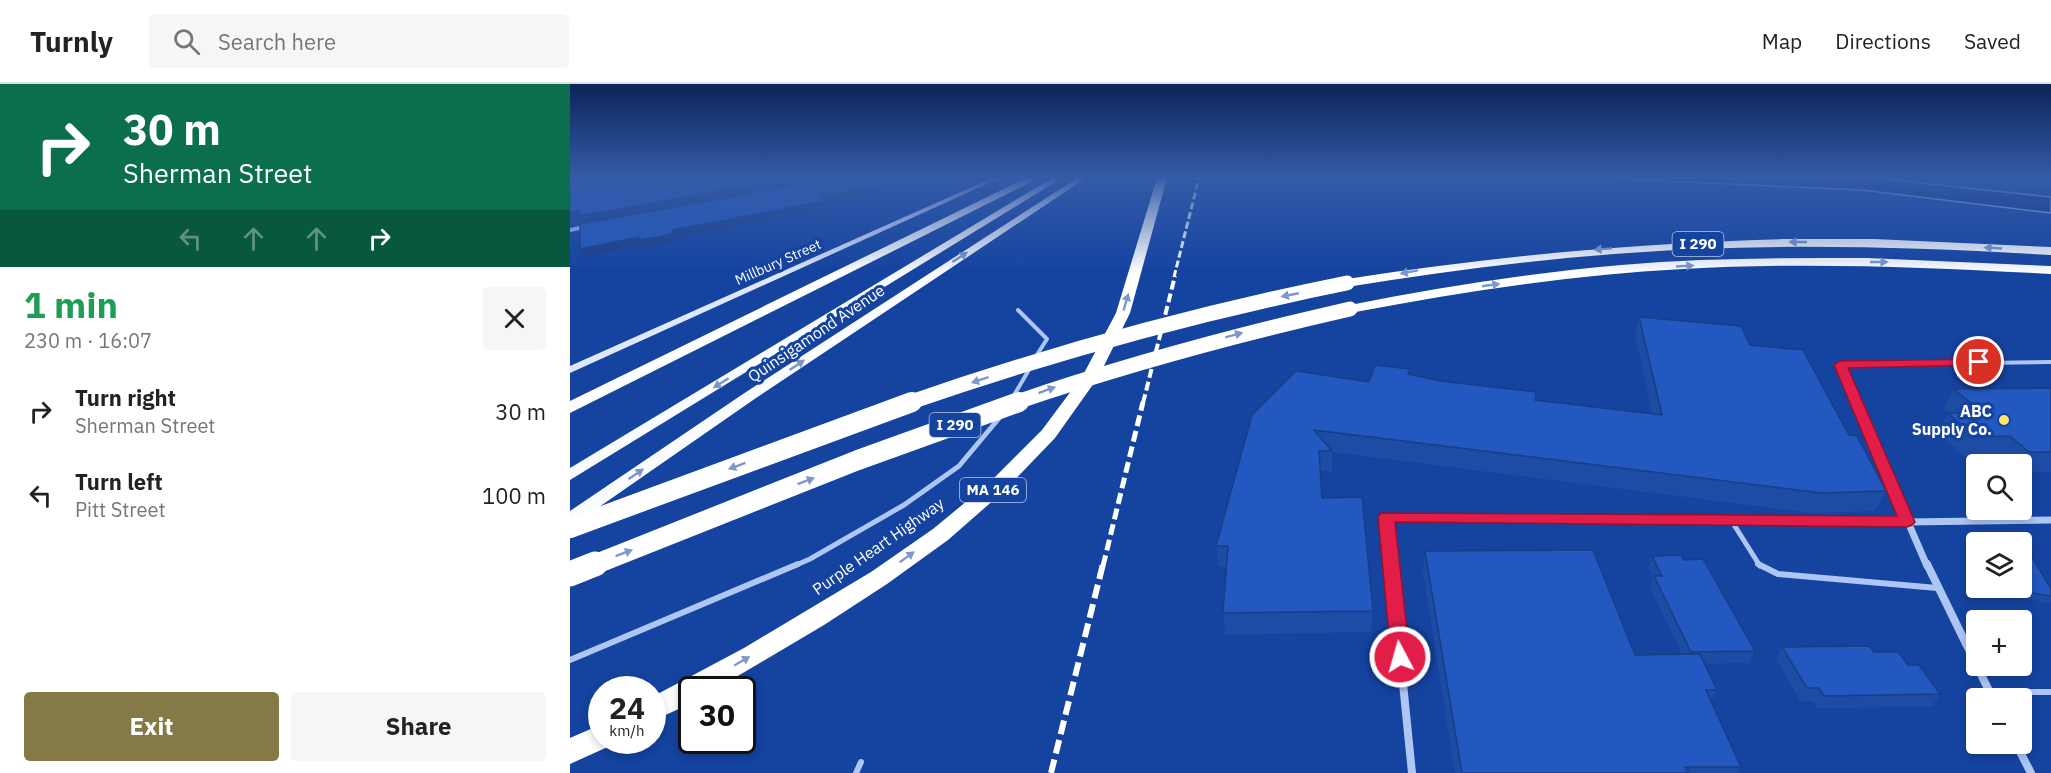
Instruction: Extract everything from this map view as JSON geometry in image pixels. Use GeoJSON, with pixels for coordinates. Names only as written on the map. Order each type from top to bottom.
{"type":"FeatureCollection","features":[{"type":"Feature","properties":{"kind":"highway"},"geometry":{"type":"LineString","coordinates":[[570,408],[969,210]]}},
{"type":"Feature","properties":{"kind":"highway","name":"Purple Heart Highway"},"geometry":{"type":"LineString","coordinates":[[717,676],[813,621],[868,585],[962,516],[1008,477],[1066,412],[1101,357],[1124,312],[1153,210]]}},
{"type":"Feature","properties":{"kind":"highway","name":"I 290"},"geometry":{"type":"LineString","coordinates":[[570,528],[877,415],[1036,362],[1218,310],[1347,284],[1489,260],[1682,245],[1830,242],[2051,251]]}},
{"type":"Feature","properties":{"kind":"highway","name":"I 290"},"geometry":{"type":"LineString","coordinates":[[570,574],[851,464],[1062,385],[1210,341],[1350,309],[1429,294],[1561,275],[1680,266],[1898,262],[2051,270]]}},
{"type":"Feature","properties":{"kind":"highway"},"geometry":{"type":"LineString","coordinates":[[570,751],[588,743]]}},
{"type":"Feature","properties":{"kind":"main road","name":"Millbury Street"},"geometry":{"type":"LineString","coordinates":[[570,370],[925,210]]}},
{"type":"Feature","properties":{"kind":"main road","name":"Quinsigamond Avenue"},"geometry":{"type":"LineString","coordinates":[[570,475],[1005,210]]}},
{"type":"Feature","properties":{"kind":"main road","name":"Quinsigamond Avenue"},"geometry":{"type":"LineString","coordinates":[[570,519],[751,395],[1033,210]]}},
{"type":"Feature","properties":{"kind":"street"},"geometry":{"type":"LineString","coordinates":[[570,230],[593,225]]}},
{"type":"Feature","properties":{"kind":"street"},"geometry":{"type":"LineString","coordinates":[[1840,365],[1937,588],[1988,688]]}},
{"type":"Feature","properties":{"kind":"street"},"geometry":{"type":"LineString","coordinates":[[1412,773],[1386,517],[1907,522],[2051,520]]}},
{"type":"Feature","properties":{"kind":"street"},"geometry":{"type":"LineString","coordinates":[[2021,754],[2031,773]]}},
{"type":"Feature","properties":{"kind":"lane"},"geometry":{"type":"LineString","coordinates":[[570,660],[810,559],[904,505],[959,466],[1005,411],[1047,339],[1018,310]]}},
{"type":"Feature","properties":{"kind":"lane"},"geometry":{"type":"LineString","coordinates":[[1840,365],[2051,362]]}},
{"type":"Feature","properties":{"kind":"lane"},"geometry":{"type":"LineString","coordinates":[[1731,520],[1759,565],[1778,574],[1937,588]]}},
{"type":"Feature","properties":{"kind":"lane"},"geometry":{"type":"LineString","coordinates":[[2032,693],[2051,692]]}},
{"type":"Feature","properties":{"kind":"lane"},"geometry":{"type":"LineString","coordinates":[[856,773],[861,762]]}},
{"type":"Feature","properties":{"kind":"shaded area"},"geometry":{"type":"Polygon","coordinates":[[[2028,210],[2051,210],[2051,213],[2028,210]]]}},
{"type":"Feature","properties":{"kind":"building"},"geometry":{"type":"Polygon","coordinates":[[[579,210],[612,210],[579,216],[579,210]]]}},
{"type":"Feature","properties":{"kind":"building"},"geometry":{"type":"Polygon","coordinates":[[[657,210],[777,210],[672,230],[673,234],[640,240],[639,237],[580,249],[580,224],[657,210]]]}},
{"type":"Feature","properties":{"kind":"building"},"geometry":{"type":"Polygon","coordinates":[[[1639,317],[1741,326],[1750,345],[1803,350],[1849,435],[1857,436],[1886,491],[1822,493],[1314,430],[1332,451],[1319,451],[1322,498],[1362,497],[1373,611],[1223,613],[1228,546],[1216,546],[1252,415],[1296,371],[1369,382],[1375,365],[1410,369],[1408,374],[1441,381],[1536,392],[1535,400],[1662,415],[1639,317]]]}},
{"type":"Feature","properties":{"kind":"building"},"geometry":{"type":"Polygon","coordinates":[[[2051,388],[2051,452],[2029,452],[2010,436],[1975,437],[1948,413],[1982,413],[1954,389],[2051,388]]]}},
{"type":"Feature","properties":{"kind":"building"},"geometry":{"type":"Polygon","coordinates":[[[1593,550],[1635,655],[1700,654],[1717,690],[1706,690],[1741,767],[1685,767],[1688,773],[1462,773],[1425,551],[1593,550]]]}},
{"type":"Feature","properties":{"kind":"building"},"geometry":{"type":"Polygon","coordinates":[[[1681,555],[1684,560],[1703,559],[1755,651],[1691,652],[1654,576],[1662,576],[1652,556],[1681,555]]]}},
{"type":"Feature","properties":{"kind":"building"},"geometry":{"type":"Polygon","coordinates":[[[2032,557],[2051,589],[2051,596],[2032,593],[2032,557]]]}},
{"type":"Feature","properties":{"kind":"building"},"geometry":{"type":"Polygon","coordinates":[[[1869,646],[1874,652],[1898,652],[1908,665],[1919,665],[1940,694],[1824,696],[1819,688],[1807,688],[1782,647],[1869,646]]]}},
{"type":"Feature","properties":{"kind":"railway"},"geometry":{"type":"LineString","coordinates":[[1174,277],[1191,210]]}},
{"type":"Feature","properties":{"kind":"railway"},"geometry":{"type":"LineString","coordinates":[[1143,403],[1175,276]]}},
{"type":"Feature","properties":{"kind":"railway"},"geometry":{"type":"LineString","coordinates":[[1103,566],[1143,402]]}},
{"type":"Feature","properties":{"kind":"railway"},"geometry":{"type":"LineString","coordinates":[[1051,773],[1103,564]]}},
{"type":"Feature","properties":{"kind":"place","name":"ABC Supply Co."},"geometry":{"type":"Point","coordinates":[2004,420]}},
{"type":"Feature","properties":{"kind":"route"},"geometry":{"type":"LineString","coordinates":[[1400,657],[1386,517],[1907,522],[1840,365],[1979,362]]}}]}
